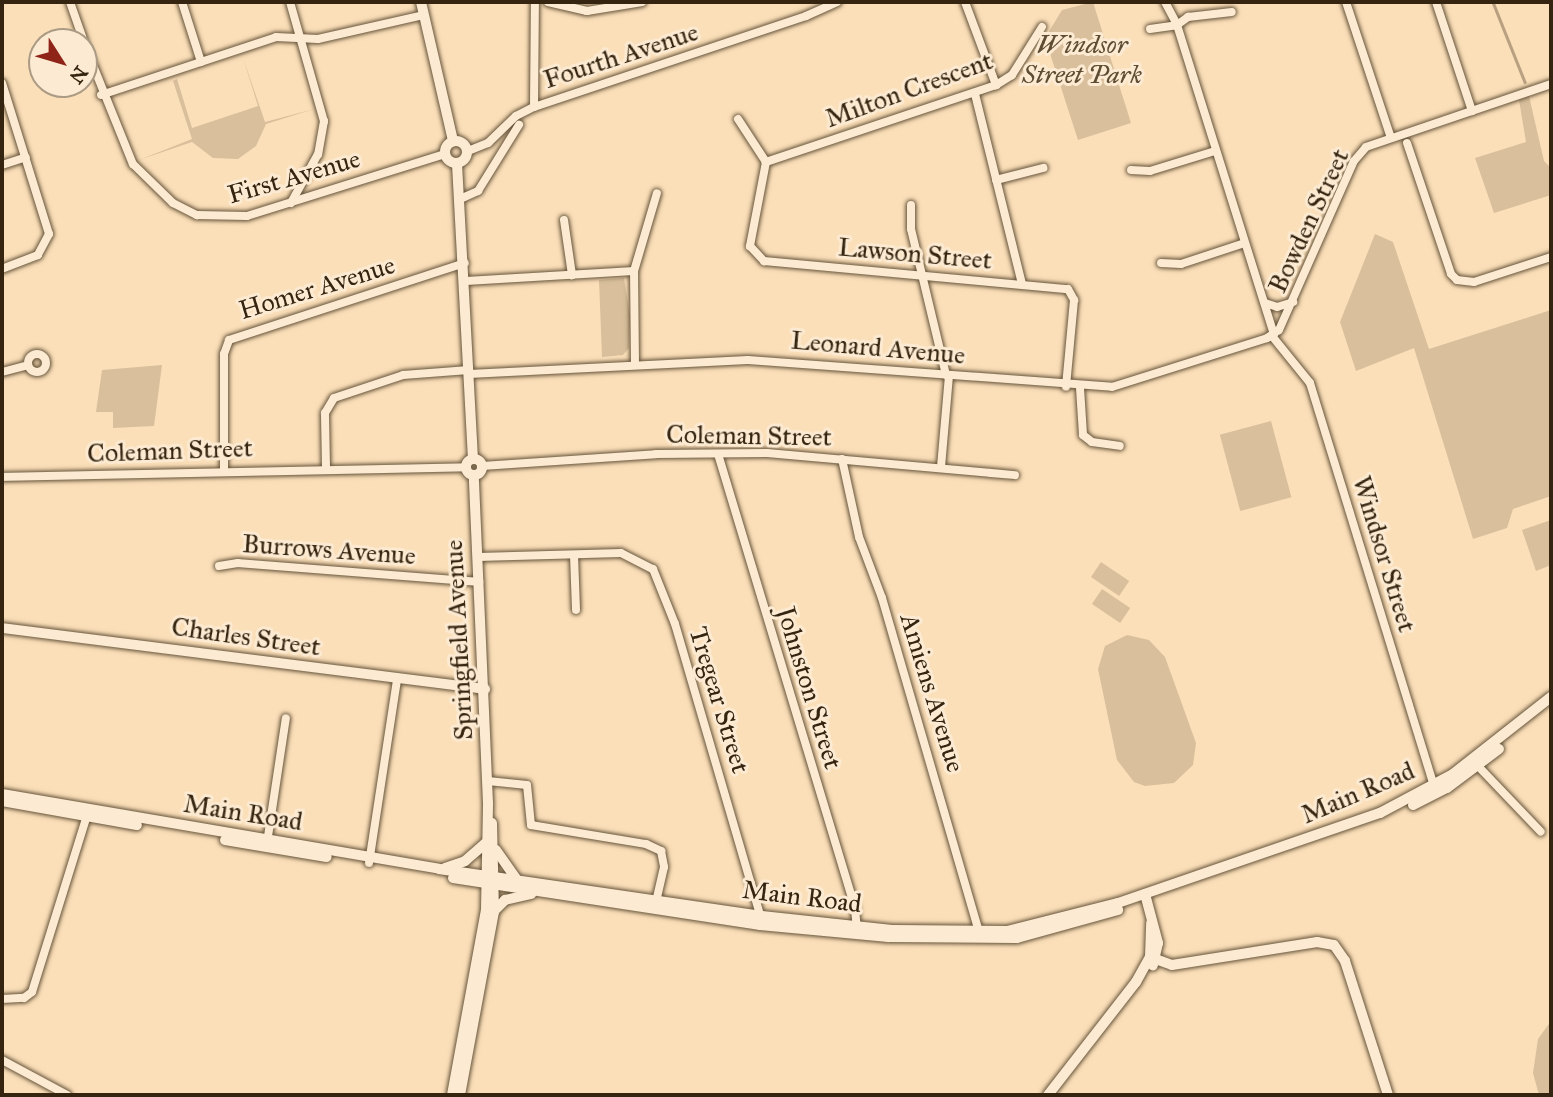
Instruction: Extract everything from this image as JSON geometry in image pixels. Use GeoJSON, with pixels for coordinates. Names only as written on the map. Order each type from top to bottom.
{"type":"FeatureCollection","features":[{"type":"Feature","properties":{"kind":"street","name":"First Avenue"},"geometry":{"type":"LineString","coordinates":[[70,2],[79,28]]}},
{"type":"Feature","properties":{"kind":"street"},"geometry":{"type":"LineString","coordinates":[[182,2],[201,62]]}},
{"type":"Feature","properties":{"kind":"street"},"geometry":{"type":"LineString","coordinates":[[290,2],[324,121],[318,155],[291,204]]}},
{"type":"Feature","properties":{"kind":"street"},"geometry":{"type":"LineString","coordinates":[[421,2],[453,141],[445,154],[457,164]]}},
{"type":"Feature","properties":{"kind":"street"},"geometry":{"type":"LineString","coordinates":[[534,107],[535,2]]}},
{"type":"Feature","properties":{"kind":"street"},"geometry":{"type":"LineString","coordinates":[[548,2],[587,11],[642,2]]}},
{"type":"Feature","properties":{"kind":"street","name":"Fourth Avenue"},"geometry":{"type":"LineString","coordinates":[[468,151],[488,143],[516,116],[534,107],[806,16],[837,2]]}},
{"type":"Feature","properties":{"kind":"street"},"geometry":{"type":"LineString","coordinates":[[965,2],[996,85]]}},
{"type":"Feature","properties":{"kind":"street","name":"Windsor Street"},"geometry":{"type":"LineString","coordinates":[[1165,2],[1177,25],[1273,335],[1310,383],[1435,790]]}},
{"type":"Feature","properties":{"kind":"street"},"geometry":{"type":"LineString","coordinates":[[1346,2],[1391,138]]}},
{"type":"Feature","properties":{"kind":"street"},"geometry":{"type":"LineString","coordinates":[[1436,2],[1472,111]]}},
{"type":"Feature","properties":{"kind":"street"},"geometry":{"type":"LineString","coordinates":[[1150,29],[1177,25],[1188,17],[1232,12]]}},
{"type":"Feature","properties":{"kind":"street"},"geometry":{"type":"LineString","coordinates":[[101,95],[276,37],[318,39],[424,15]]}},
{"type":"Feature","properties":{"kind":"street","name":"Milton Crescent"},"geometry":{"type":"LineString","coordinates":[[766,162],[996,85],[1013,75],[1042,27]]}},
{"type":"Feature","properties":{"kind":"street"},"geometry":{"type":"LineString","coordinates":[[2,83],[48,239],[38,255],[2,269]]}},
{"type":"Feature","properties":{"kind":"street","name":"Bowden Street"},"geometry":{"type":"LineString","coordinates":[[1273,335],[1293,302],[1356,158],[1366,147],[1551,84]]}},
{"type":"Feature","properties":{"kind":"street","name":"First Avenue"},"geometry":{"type":"LineString","coordinates":[[98,86],[133,164],[182,208],[225,219],[291,204],[445,154]]}},
{"type":"Feature","properties":{"kind":"street"},"geometry":{"type":"LineString","coordinates":[[975,94],[1022,284]]}},
{"type":"Feature","properties":{"kind":"street"},"geometry":{"type":"LineString","coordinates":[[738,119],[766,162]]}},
{"type":"Feature","properties":{"kind":"street"},"geometry":{"type":"LineString","coordinates":[[460,199],[478,191],[519,124]]}},
{"type":"Feature","properties":{"kind":"street"},"geometry":{"type":"LineString","coordinates":[[453,141],[463,143],[468,151],[457,164],[465,263],[469,372],[478,462],[469,472]]}},
{"type":"Feature","properties":{"kind":"street"},"geometry":{"type":"LineString","coordinates":[[1407,144],[1451,274],[1457,281],[1474,282],[1551,257]]}},
{"type":"Feature","properties":{"kind":"street"},"geometry":{"type":"LineString","coordinates":[[1131,170],[1150,171],[1215,151]]}},
{"type":"Feature","properties":{"kind":"street"},"geometry":{"type":"LineString","coordinates":[[2,165],[26,157]]}},
{"type":"Feature","properties":{"kind":"street","name":"Lawson Street"},"geometry":{"type":"LineString","coordinates":[[766,162],[751,239],[753,253],[764,261],[1063,288],[1073,295],[1066,387]]}},
{"type":"Feature","properties":{"kind":"street"},"geometry":{"type":"LineString","coordinates":[[996,180],[1044,168]]}},
{"type":"Feature","properties":{"kind":"street"},"geometry":{"type":"LineString","coordinates":[[635,364],[634,271],[657,193]]}},
{"type":"Feature","properties":{"kind":"street"},"geometry":{"type":"LineString","coordinates":[[911,205],[911,229],[948,375],[941,467]]}},
{"type":"Feature","properties":{"kind":"street"},"geometry":{"type":"LineString","coordinates":[[564,220],[572,275]]}},
{"type":"Feature","properties":{"kind":"street"},"geometry":{"type":"LineString","coordinates":[[1161,263],[1181,264],[1245,243]]}},
{"type":"Feature","properties":{"kind":"street","name":"Homer Avenue"},"geometry":{"type":"LineString","coordinates":[[225,470],[224,354],[229,340],[465,263]]}},
{"type":"Feature","properties":{"kind":"street"},"geometry":{"type":"LineString","coordinates":[[466,281],[634,271]]}},
{"type":"Feature","properties":{"kind":"street"},"geometry":{"type":"LineString","coordinates":[[1265,303],[1277,307],[1293,302]]}},
{"type":"Feature","properties":{"kind":"street","name":"Leonard Avenue"},"geometry":{"type":"LineString","coordinates":[[326,467],[325,413],[334,398],[403,375],[748,359],[1066,387],[1112,387],[1273,335]]}},
{"type":"Feature","properties":{"kind":"street"},"geometry":{"type":"LineString","coordinates":[[2,372],[28,365]]}},
{"type":"Feature","properties":{"kind":"street"},"geometry":{"type":"LineString","coordinates":[[1080,388],[1083,435],[1092,442],[1120,446]]}},
{"type":"Feature","properties":{"kind":"street","name":"Coleman Street"},"geometry":{"type":"LineString","coordinates":[[478,462],[718,454],[842,459],[1015,475]]}},
{"type":"Feature","properties":{"kind":"street","name":"Johnston Street"},"geometry":{"type":"LineString","coordinates":[[718,454],[857,931]]}},
{"type":"Feature","properties":{"kind":"street","name":"Amiens Avenue"},"geometry":{"type":"LineString","coordinates":[[842,459],[859,537],[882,598],[980,936]]}},
{"type":"Feature","properties":{"kind":"street","name":"Coleman Street"},"geometry":{"type":"LineString","coordinates":[[2,477],[326,467],[469,472]]}},
{"type":"Feature","properties":{"kind":"street","name":"Springfield Avenue"},"geometry":{"type":"LineString","coordinates":[[469,472],[478,556],[485,689],[490,880]]}},
{"type":"Feature","properties":{"kind":"street","name":"Tregear Street"},"geometry":{"type":"LineString","coordinates":[[478,556],[629,554],[657,575],[761,920]]}},
{"type":"Feature","properties":{"kind":"street"},"geometry":{"type":"LineString","coordinates":[[574,555],[576,610]]}},
{"type":"Feature","properties":{"kind":"street","name":"Burrows Avenue"},"geometry":{"type":"LineString","coordinates":[[219,566],[238,563],[479,582]]}},
{"type":"Feature","properties":{"kind":"street","name":"Charles Street"},"geometry":{"type":"LineString","coordinates":[[2,628],[485,689]]}},
{"type":"Feature","properties":{"kind":"street"},"geometry":{"type":"LineString","coordinates":[[370,860],[397,680]]}},
{"type":"Feature","properties":{"kind":"street","name":"Main Road"},"geometry":{"type":"LineString","coordinates":[[1475,763],[1551,697]]}},
{"type":"Feature","properties":{"kind":"street","name":"Main Road"},"geometry":{"type":"LineString","coordinates":[[370,860],[439,869],[558,895],[857,931],[980,936],[1045,925],[1145,897],[1349,825],[1435,790],[1551,705]]}},
{"type":"Feature","properties":{"kind":"street"},"geometry":{"type":"LineString","coordinates":[[267,843],[286,718]]}},
{"type":"Feature","properties":{"kind":"street"},"geometry":{"type":"LineString","coordinates":[[1475,763],[1541,832]]}},
{"type":"Feature","properties":{"kind":"street"},"geometry":{"type":"LineString","coordinates":[[488,781],[527,785],[527,814],[531,825],[656,848],[664,867],[655,906]]}},
{"type":"Feature","properties":{"kind":"street","name":"Main Road"},"geometry":{"type":"LineString","coordinates":[[2,794],[88,813]]}},
{"type":"Feature","properties":{"kind":"street","name":"Main Road"},"geometry":{"type":"LineString","coordinates":[[2,801],[490,880],[517,879],[655,906]]}},
{"type":"Feature","properties":{"kind":"street"},"geometry":{"type":"LineString","coordinates":[[2,999],[24,998],[33,988],[88,813]]}},
{"type":"Feature","properties":{"kind":"street"},"geometry":{"type":"LineString","coordinates":[[439,869],[465,861],[490,845],[517,879]]}},
{"type":"Feature","properties":{"kind":"street"},"geometry":{"type":"LineString","coordinates":[[460,1095],[494,912],[490,880]]}},
{"type":"Feature","properties":{"kind":"street"},"geometry":{"type":"LineString","coordinates":[[452,1095],[490,880]]}},
{"type":"Feature","properties":{"kind":"street"},"geometry":{"type":"LineString","coordinates":[[494,912],[500,903],[522,894],[558,895]]}},
{"type":"Feature","properties":{"kind":"street"},"geometry":{"type":"LineString","coordinates":[[1048,1095],[1154,958],[1152,923],[1145,897]]}},
{"type":"Feature","properties":{"kind":"street"},"geometry":{"type":"LineString","coordinates":[[1140,978],[1193,960],[1317,942],[1334,945],[1345,961],[1388,1095]]}},
{"type":"Feature","properties":{"kind":"street"},"geometry":{"type":"LineString","coordinates":[[1154,958],[1193,960]]}},
{"type":"Feature","properties":{"kind":"street"},"geometry":{"type":"LineString","coordinates":[[1154,958],[1176,964]]}},
{"type":"Feature","properties":{"kind":"street"},"geometry":{"type":"LineString","coordinates":[[2,1059],[67,1095]]}},
{"type":"Feature","properties":{"kind":"green space","name":"Windsor Street Park"},"geometry":{"type":"Polygon","coordinates":[[[1093,2],[1131,123],[1078,140],[1045,38],[1062,10],[1093,2]]]}},
{"type":"Feature","properties":{"kind":"green space"},"geometry":{"type":"Polygon","coordinates":[[[243,58],[265,122],[314,109],[266,124],[256,146],[238,159],[213,158],[192,142],[139,160],[192,139],[173,81],[177,79],[192,128],[258,106],[243,58]]]}},
{"type":"Feature","properties":{"kind":"green space"},"geometry":{"type":"Polygon","coordinates":[[[1529,96],[1544,161],[1551,168],[1551,195],[1494,213],[1475,158],[1526,142],[1519,100],[1529,96]]]}},
{"type":"Feature","properties":{"kind":"green space"},"geometry":{"type":"Polygon","coordinates":[[[1375,234],[1393,242],[1429,349],[1551,310],[1551,496],[1513,509],[1507,528],[1473,539],[1414,348],[1356,371],[1340,322],[1375,234]]]}},
{"type":"Feature","properties":{"kind":"green space"},"geometry":{"type":"Polygon","coordinates":[[[624,278],[630,316],[629,348],[623,355],[602,357],[599,280],[624,278]]]}},
{"type":"Feature","properties":{"kind":"green space"},"geometry":{"type":"Polygon","coordinates":[[[162,365],[154,426],[113,428],[113,412],[96,412],[102,370],[162,365]]]}},
{"type":"Feature","properties":{"kind":"green space"},"geometry":{"type":"Polygon","coordinates":[[[1271,421],[1291,497],[1240,511],[1220,435],[1271,421]]]}},
{"type":"Feature","properties":{"kind":"green space"},"geometry":{"type":"Polygon","coordinates":[[[1551,520],[1551,565],[1536,571],[1522,530],[1551,520]]]}},
{"type":"Feature","properties":{"kind":"green space"},"geometry":{"type":"Polygon","coordinates":[[[1101,562],[1129,581],[1119,596],[1091,577],[1101,562]]]}},
{"type":"Feature","properties":{"kind":"green space"},"geometry":{"type":"Polygon","coordinates":[[[1102,589],[1130,608],[1120,623],[1092,604],[1102,589]]]}},
{"type":"Feature","properties":{"kind":"green space"},"geometry":{"type":"Polygon","coordinates":[[[1127,635],[1149,640],[1165,657],[1196,743],[1193,765],[1174,783],[1145,786],[1134,782],[1117,760],[1098,669],[1105,646],[1127,635]]]}},
{"type":"Feature","properties":{"kind":"green space"},"geometry":{"type":"Polygon","coordinates":[[[1551,1021],[1551,1095],[1539,1095],[1533,1073],[1538,1039],[1551,1021]]]}},
{"type":"Feature","properties":{"kind":"waterway"},"geometry":{"type":"LineString","coordinates":[[1493,2],[1525,82]]}}]}
